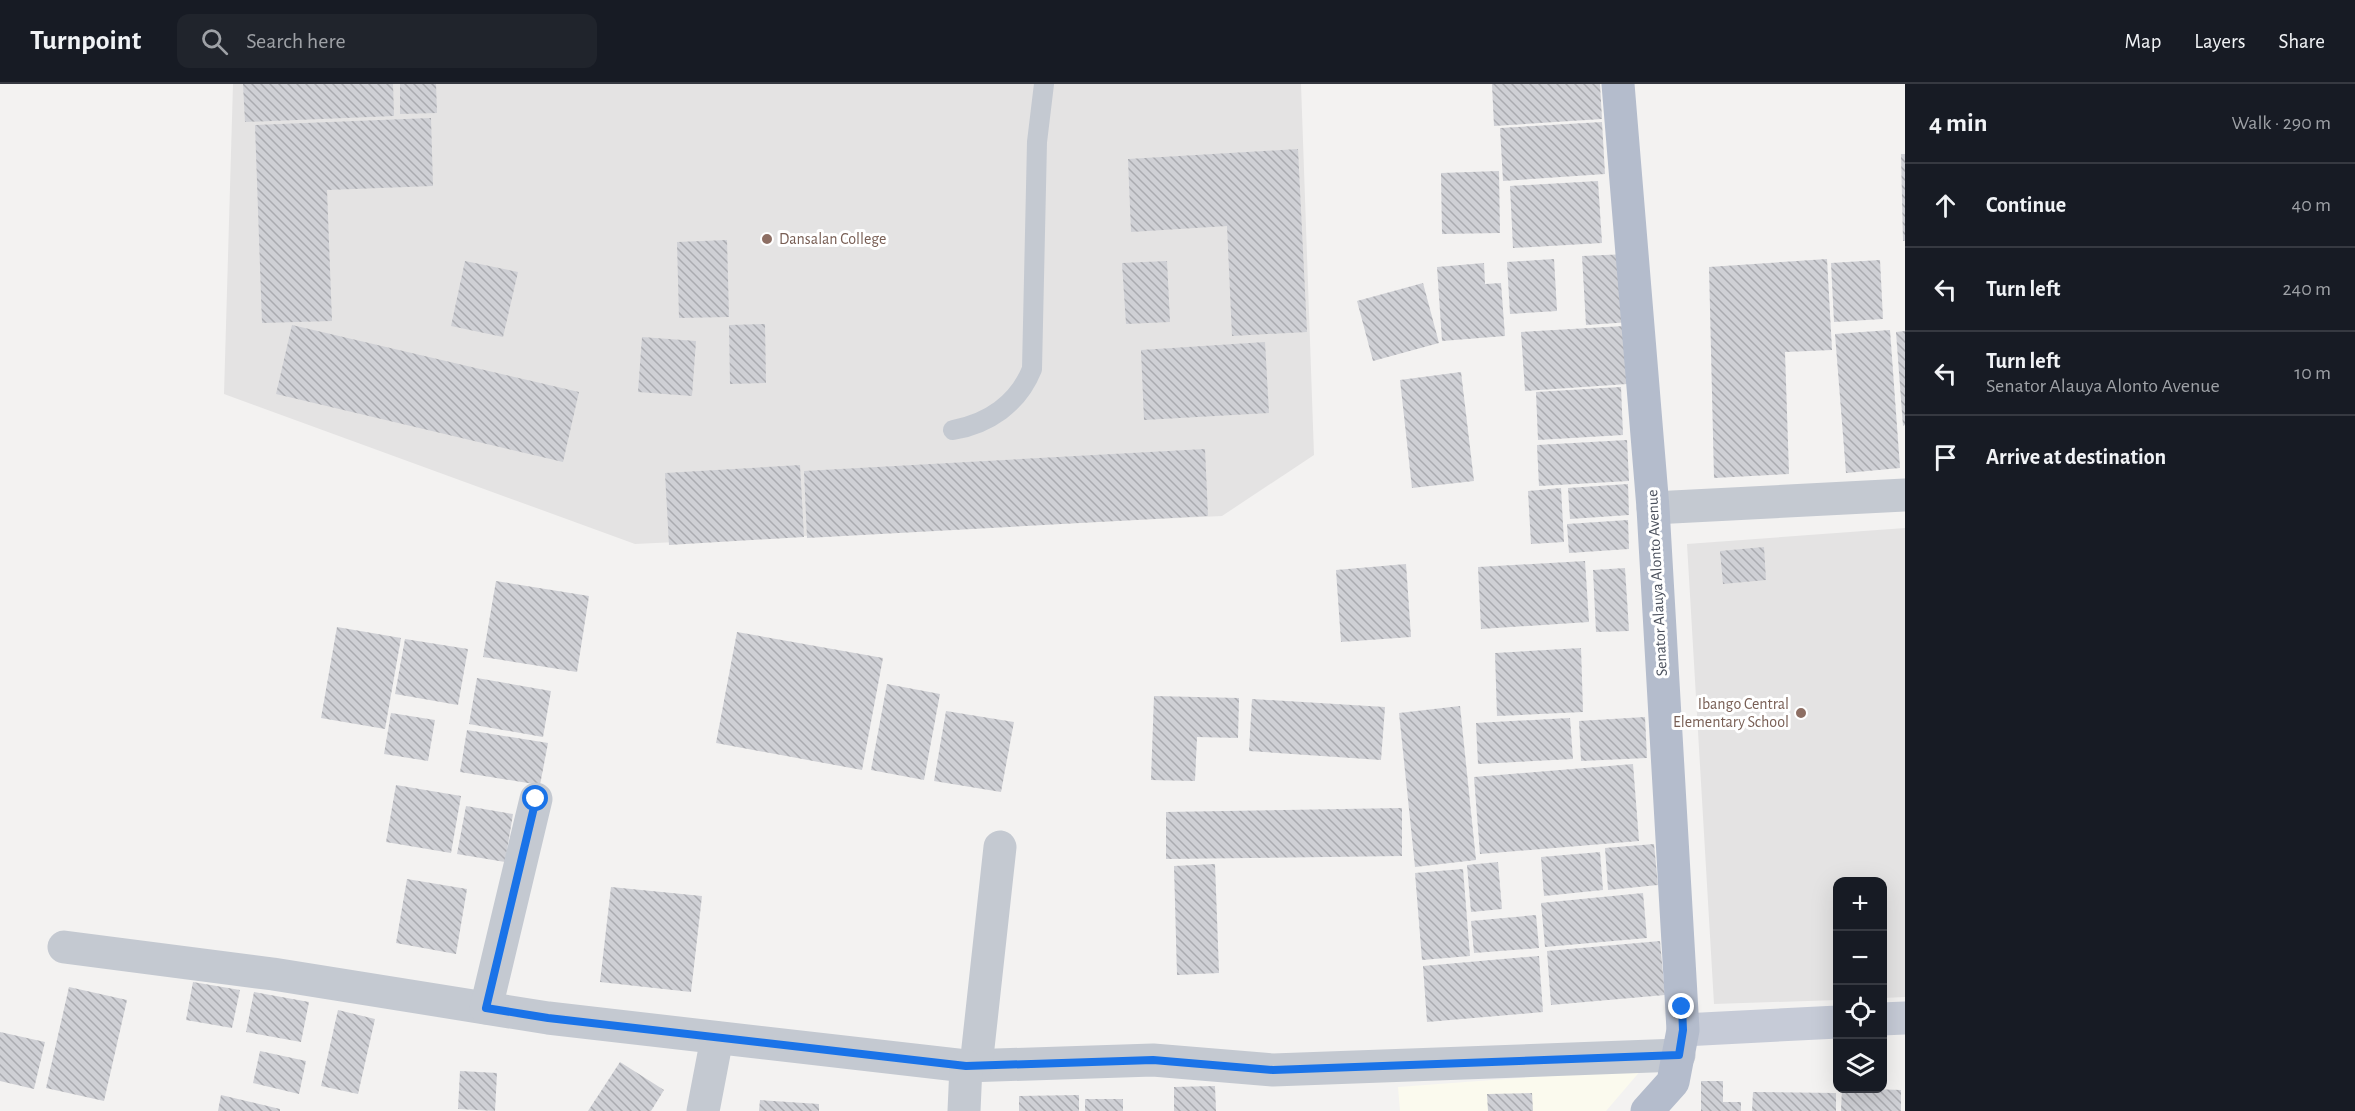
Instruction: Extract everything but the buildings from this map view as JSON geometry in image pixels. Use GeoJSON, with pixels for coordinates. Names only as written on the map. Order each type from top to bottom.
{"type":"FeatureCollection","features":[{"type":"Feature","properties":{"kind":"main road","name":"Senator Alauya Alonto Avenue"},"geometry":{"type":"LineString","coordinates":[[1618,84],[1653,508],[1677,1070]]}},
{"type":"Feature","properties":{"kind":"main road"},"geometry":{"type":"LineString","coordinates":[[1887,1019],[1905,1018]]}},
{"type":"Feature","properties":{"kind":"main road"},"geometry":{"type":"LineString","coordinates":[[1647,1111],[1677,1070],[1833,1023]]}},
{"type":"Feature","properties":{"kind":"street"},"geometry":{"type":"LineString","coordinates":[[1653,508],[1905,495]]}},
{"type":"Feature","properties":{"kind":"street"},"geometry":{"type":"LineString","coordinates":[[486,1008],[536,799]]}},
{"type":"Feature","properties":{"kind":"street"},"geometry":{"type":"LineString","coordinates":[[964,1111],[1000,847]]}},
{"type":"Feature","properties":{"kind":"street"},"geometry":{"type":"LineString","coordinates":[[64,947],[273,974],[548,1018],[971,1066],[1153,1060],[1273,1070],[1677,1070]]}},
{"type":"Feature","properties":{"kind":"street"},"geometry":{"type":"LineString","coordinates":[[703,1111],[717,1038]]}},
{"type":"Feature","properties":{"kind":"lane"},"geometry":{"type":"LineString","coordinates":[[952,430],[975,426],[1001,410],[1022,390],[1032,369],[1037,142],[1044,84]]}},
{"type":"Feature","properties":{"kind":"shaded area","name":"Dansalan College"},"geometry":{"type":"Polygon","coordinates":[[[233,84],[1301,84],[1314,455],[1222,516],[635,544],[224,394],[233,84]]]}},
{"type":"Feature","properties":{"kind":"shaded area","name":"Ibango Central Elementary School"},"geometry":{"type":"Polygon","coordinates":[[[1905,528],[1905,997],[1887,998],[1887,877],[1833,877],[1833,1000],[1714,1004],[1687,544],[1905,528]]]}},
{"type":"Feature","properties":{"kind":"shaded area"},"geometry":{"type":"Polygon","coordinates":[[[1642,1069],[1606,1111],[1400,1111],[1398,1087],[1642,1069]]]}},
{"type":"Feature","properties":{"kind":"place","name":"Dansalan College"},"geometry":{"type":"Point","coordinates":[767,239]}},
{"type":"Feature","properties":{"kind":"place","name":"Ibango Central Elementary School"},"geometry":{"type":"Point","coordinates":[1801,713]}},
{"type":"Feature","properties":{"kind":"route"},"geometry":{"type":"LineString","coordinates":[[536,799],[486,1008],[548,1018],[966,1066],[1153,1060],[1273,1070],[1679,1055],[1683,1030],[1682,1007]]}}]}
